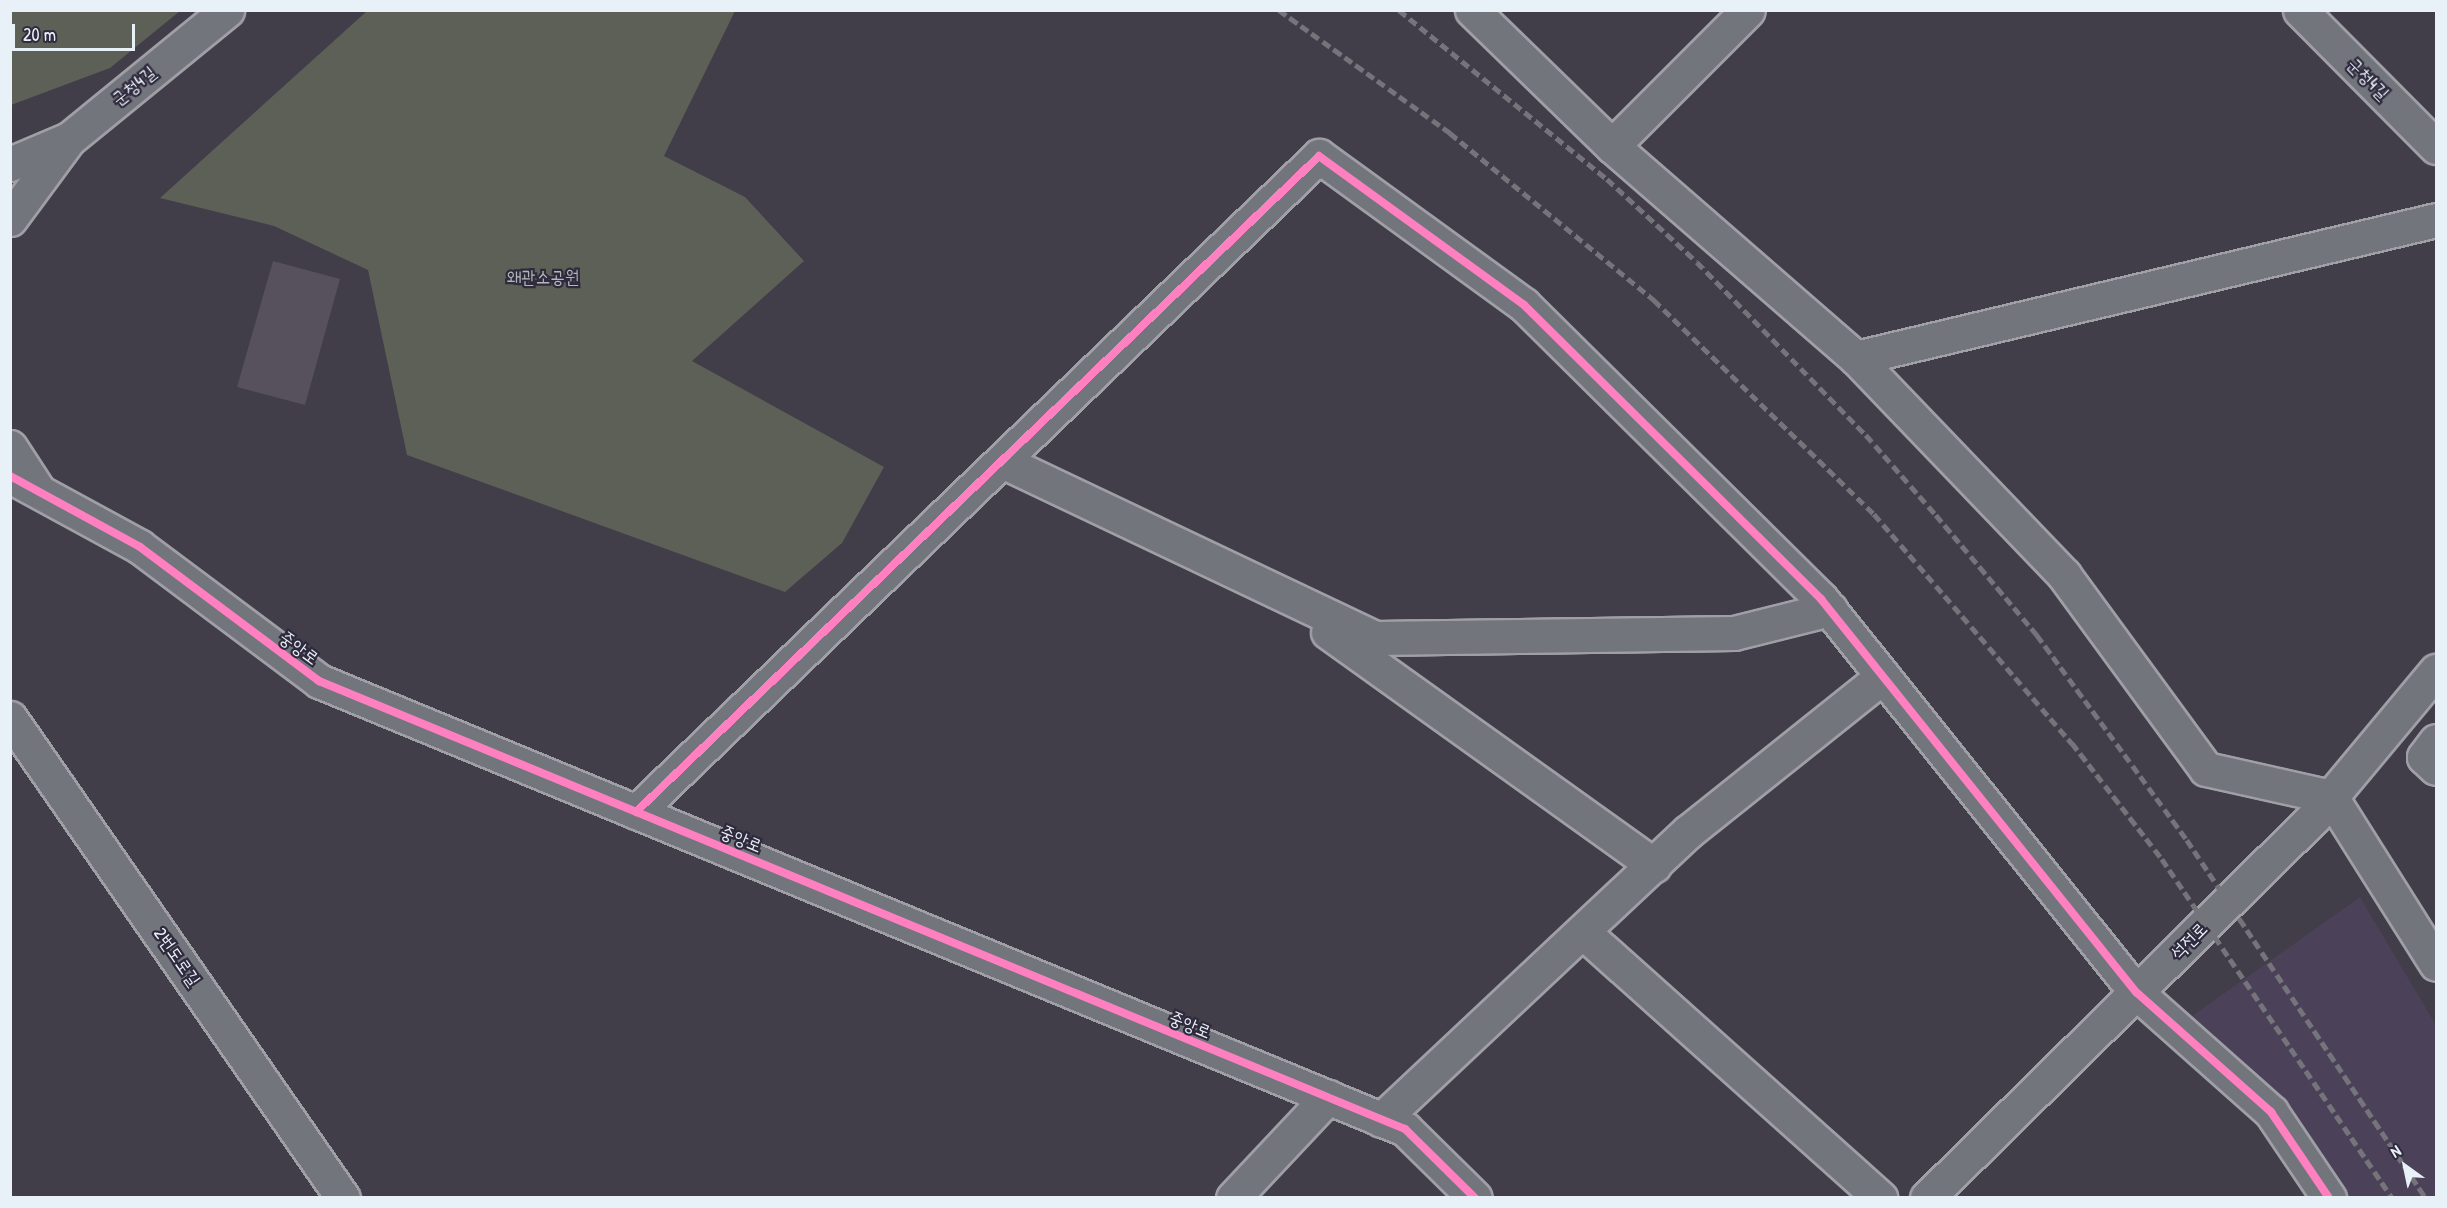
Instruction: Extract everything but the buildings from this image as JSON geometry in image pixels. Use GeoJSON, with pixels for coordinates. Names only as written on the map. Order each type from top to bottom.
{"type":"FeatureCollection","features":[{"type":"Feature","properties":{"kind":"street","name":"군청4길"},"geometry":{"type":"LineString","coordinates":[[10,219],[69,139],[227,10]]}},
{"type":"Feature","properties":{"kind":"street"},"geometry":{"type":"LineString","coordinates":[[1472,10],[1612,146],[1856,358],[2064,575],[2206,769],[2331,797],[2436,964]]}},
{"type":"Feature","properties":{"kind":"street"},"geometry":{"type":"LineString","coordinates":[[1612,146],[1748,10]]}},
{"type":"Feature","properties":{"kind":"street","name":"군청4길"},"geometry":{"type":"LineString","coordinates":[[2300,10],[2436,147]]}},
{"type":"Feature","properties":{"kind":"street","name":"군청4길"},"geometry":{"type":"LineString","coordinates":[[10,164],[69,139]]}},
{"type":"Feature","properties":{"kind":"street"},"geometry":{"type":"LineString","coordinates":[[636,812],[1319,156],[1524,305],[1830,609],[2136,992],[2271,1112],[2329,1197]]}},
{"type":"Feature","properties":{"kind":"street"},"geometry":{"type":"LineString","coordinates":[[1856,358],[2436,220]]}},
{"type":"Feature","properties":{"kind":"street","name":"중앙로"},"geometry":{"type":"LineString","coordinates":[[10,447],[39,491]]}},
{"type":"Feature","properties":{"kind":"street"},"geometry":{"type":"LineString","coordinates":[[1002,460],[1375,638],[1734,633],[1830,609]]}},
{"type":"Feature","properties":{"kind":"street","name":"중앙로"},"geometry":{"type":"LineString","coordinates":[[10,476],[140,547],[319,681],[1405,1129],[1475,1197]]}},
{"type":"Feature","properties":{"kind":"street"},"geometry":{"type":"LineString","coordinates":[[1260,584],[1654,865]]}},
{"type":"Feature","properties":{"kind":"street","name":"석전로"},"geometry":{"type":"LineString","coordinates":[[1927,1197],[2331,797],[2436,671]]}},
{"type":"Feature","properties":{"kind":"street"},"geometry":{"type":"LineString","coordinates":[[1381,1120],[1654,865],[1883,676]]}},
{"type":"Feature","properties":{"kind":"street","name":"2번도로길"},"geometry":{"type":"LineString","coordinates":[[10,718],[343,1197]]}},
{"type":"Feature","properties":{"kind":"street"},"geometry":{"type":"LineString","coordinates":[[2436,741],[2424,757],[2436,768]]}},
{"type":"Feature","properties":{"kind":"street"},"geometry":{"type":"LineString","coordinates":[[1583,932],[1881,1197]]}},
{"type":"Feature","properties":{"kind":"street"},"geometry":{"type":"LineString","coordinates":[[1233,1197],[1328,1097]]}},
{"type":"Feature","properties":{"kind":"shaded area"},"geometry":{"type":"Polygon","coordinates":[[[2360,897],[2436,1025],[2436,1197],[2318,1197],[2192,1016],[2360,897]]]}},
{"type":"Feature","properties":{"kind":"green space"},"geometry":{"type":"Polygon","coordinates":[[[11,10],[180,11],[110,68],[11,105],[11,10]]]}},
{"type":"Feature","properties":{"kind":"green space","name":"왜관소공원"},"geometry":{"type":"Polygon","coordinates":[[[367,11],[735,11],[664,156],[745,197],[804,261],[692,361],[884,467],[842,543],[785,592],[407,455],[368,270],[274,226],[160,198],[367,11]]]}},
{"type":"Feature","properties":{"kind":"railway"},"geometry":{"type":"LineString","coordinates":[[1279,10],[1450,133],[1654,300],[1874,514],[2072,743],[2162,859],[2392,1198]]}},
{"type":"Feature","properties":{"kind":"railway"},"geometry":{"type":"LineString","coordinates":[[1399,10],[1607,179],[1697,262],[1866,435],[1936,515],[2037,635],[2187,840],[2426,1198]]}},
{"type":"Feature","properties":{"kind":"cycle path"},"geometry":{"type":"LineString","coordinates":[[636,812],[1319,156],[1524,305],[1821,599],[2136,992],[2271,1112],[2329,1198]]}},
{"type":"Feature","properties":{"kind":"cycle path"},"geometry":{"type":"LineString","coordinates":[[10,476],[140,547],[319,681],[1405,1129],[1475,1198]]}}]}
